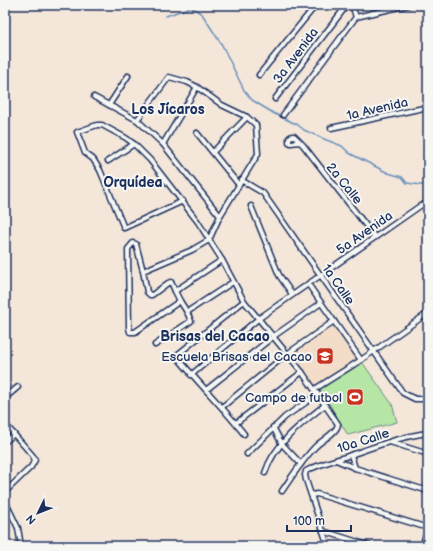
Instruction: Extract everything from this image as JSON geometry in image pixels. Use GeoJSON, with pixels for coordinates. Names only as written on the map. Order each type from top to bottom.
{"type":"FeatureCollection","features":[{"type":"Feature","properties":{"kind":"street","name":"3a Avenida"},"geometry":{"type":"LineString","coordinates":[[259,76],[316,5]]}},
{"type":"Feature","properties":{"kind":"street","name":"3a Avenida"},"geometry":{"type":"LineString","coordinates":[[275,98],[347,5]]}},
{"type":"Feature","properties":{"kind":"street"},"geometry":{"type":"LineString","coordinates":[[352,5],[356,18]]}},
{"type":"Feature","properties":{"kind":"street"},"geometry":{"type":"LineString","coordinates":[[283,115],[356,18],[408,5]]}},
{"type":"Feature","properties":{"kind":"street"},"geometry":{"type":"LineString","coordinates":[[109,105],[128,76]]}},
{"type":"Feature","properties":{"kind":"street"},"geometry":{"type":"LineString","coordinates":[[137,120],[169,77],[198,87],[222,105],[254,122],[257,128],[258,154],[220,216],[209,240],[192,250],[143,271]]}},
{"type":"Feature","properties":{"kind":"street"},"geometry":{"type":"LineString","coordinates":[[163,144],[198,87]]}},
{"type":"Feature","properties":{"kind":"street"},"geometry":{"type":"LineString","coordinates":[[94,97],[137,120],[163,144],[220,216]]}},
{"type":"Feature","properties":{"kind":"street","name":"1a Avenida"},"geometry":{"type":"LineString","coordinates":[[331,128],[428,107]]}},
{"type":"Feature","properties":{"kind":"street"},"geometry":{"type":"LineString","coordinates":[[213,152],[246,117]]}},
{"type":"Feature","properties":{"kind":"street"},"geometry":{"type":"LineString","coordinates":[[182,201],[124,228],[95,161],[85,153],[78,131],[99,125],[120,134],[134,144],[150,160],[182,201],[198,222],[222,260],[244,301],[274,336],[315,389],[338,424],[336,429],[317,445],[282,490]]}},
{"type":"Feature","properties":{"kind":"street"},"geometry":{"type":"LineString","coordinates":[[197,133],[239,185]]}},
{"type":"Feature","properties":{"kind":"street","name":"2a Calle"},"geometry":{"type":"LineString","coordinates":[[299,142],[375,236]]}},
{"type":"Feature","properties":{"kind":"street"},"geometry":{"type":"LineString","coordinates":[[108,161],[134,144]]}},
{"type":"Feature","properties":{"kind":"street","name":"1a Calle"},"geometry":{"type":"LineString","coordinates":[[241,180],[264,193],[403,393],[410,397],[428,399]]}},
{"type":"Feature","properties":{"kind":"street","name":"5a Avenida"},"geometry":{"type":"LineString","coordinates":[[191,374],[258,319],[292,294],[375,236],[420,206],[428,203]]}},
{"type":"Feature","properties":{"kind":"street"},"geometry":{"type":"LineString","coordinates":[[251,206],[279,276],[292,294]]}},
{"type":"Feature","properties":{"kind":"street"},"geometry":{"type":"LineString","coordinates":[[155,345],[191,321],[170,282],[152,295],[147,292],[136,244],[132,242],[128,249],[130,332],[135,332],[180,301]]}},
{"type":"Feature","properties":{"kind":"street"},"geometry":{"type":"LineString","coordinates":[[175,291],[222,260]]}},
{"type":"Feature","properties":{"kind":"street"},"geometry":{"type":"LineString","coordinates":[[187,312],[233,282]]}},
{"type":"Feature","properties":{"kind":"street"},"geometry":{"type":"LineString","coordinates":[[308,284],[361,360]]}},
{"type":"Feature","properties":{"kind":"street"},"geometry":{"type":"LineString","coordinates":[[244,301],[177,355],[191,374],[222,407],[244,434]]}},
{"type":"Feature","properties":{"kind":"street"},"geometry":{"type":"LineString","coordinates":[[206,390],[274,336],[321,303]]}},
{"type":"Feature","properties":{"kind":"street"},"geometry":{"type":"LineString","coordinates":[[315,389],[361,360],[428,313]]}},
{"type":"Feature","properties":{"kind":"street"},"geometry":{"type":"LineString","coordinates":[[222,407],[287,354],[334,321]]}},
{"type":"Feature","properties":{"kind":"street"},"geometry":{"type":"LineString","coordinates":[[236,424],[302,372]]}},
{"type":"Feature","properties":{"kind":"street"},"geometry":{"type":"LineString","coordinates":[[5,398],[18,387]]}},
{"type":"Feature","properties":{"kind":"street"},"geometry":{"type":"LineString","coordinates":[[5,389],[9,394]]}},
{"type":"Feature","properties":{"kind":"street"},"geometry":{"type":"LineString","coordinates":[[246,454],[285,417],[318,394]]}},
{"type":"Feature","properties":{"kind":"street"},"geometry":{"type":"LineString","coordinates":[[265,473],[268,463],[282,444],[305,421],[325,405]]}},
{"type":"Feature","properties":{"kind":"street"},"geometry":{"type":"LineString","coordinates":[[5,424],[33,456],[34,460],[31,467],[5,492]]}},
{"type":"Feature","properties":{"kind":"street"},"geometry":{"type":"LineString","coordinates":[[273,427],[282,444],[301,464]]}},
{"type":"Feature","properties":{"kind":"street","name":"10a Calle"},"geometry":{"type":"LineString","coordinates":[[314,494],[305,475],[306,471],[390,442],[428,433]]}},
{"type":"Feature","properties":{"kind":"street"},"geometry":{"type":"LineString","coordinates":[[5,442],[14,434]]}},
{"type":"Feature","properties":{"kind":"street"},"geometry":{"type":"LineString","coordinates":[[390,442],[428,454]]}},
{"type":"Feature","properties":{"kind":"street"},"geometry":{"type":"LineString","coordinates":[[351,455],[354,468]]}},
{"type":"Feature","properties":{"kind":"street"},"geometry":{"type":"LineString","coordinates":[[335,460],[354,468],[428,491]]}},
{"type":"Feature","properties":{"kind":"street"},"geometry":{"type":"LineString","coordinates":[[314,494],[428,528],[422,546]]}},
{"type":"Feature","properties":{"kind":"street"},"geometry":{"type":"LineString","coordinates":[[314,494],[328,546]]}},
{"type":"Feature","properties":{"kind":"street"},"geometry":{"type":"LineString","coordinates":[[5,501],[18,528],[21,546]]}},
{"type":"Feature","properties":{"kind":"street"},"geometry":{"type":"LineString","coordinates":[[323,531],[371,546]]}},
{"type":"Feature","properties":{"kind":"shaded area","name":"Escuela Brisas del Cacao"},"geometry":{"type":"Polygon","coordinates":[[[334,325],[358,357],[316,385],[291,354],[334,325]]]}},
{"type":"Feature","properties":{"kind":"green space","name":"Campo de futbol"},"geometry":{"type":"Polygon","coordinates":[[[362,362],[392,404],[397,422],[348,435],[320,389],[362,362]]]}},
{"type":"Feature","properties":{"kind":"waterway"},"geometry":{"type":"LineString","coordinates":[[166,16],[191,7],[202,14],[222,45],[244,90],[252,100],[273,113],[298,125],[304,130],[342,146],[349,153],[388,173],[402,177],[407,183],[428,186]]}},
{"type":"Feature","properties":{"kind":"place","name":"Escuela Brisas del Cacao"},"geometry":{"type":"Point","coordinates":[325,356]}},
{"type":"Feature","properties":{"kind":"place","name":"Campo de futbol"},"geometry":{"type":"Point","coordinates":[355,397]}},
{"type":"Feature","properties":{"kind":"district","name":"Los Jícaros"},"geometry":{"type":"Point","coordinates":[168,109]}},
{"type":"Feature","properties":{"kind":"district","name":"Orquídea"},"geometry":{"type":"Point","coordinates":[133,182]}},
{"type":"Feature","properties":{"kind":"district","name":"Brisas del Cacao"},"geometry":{"type":"Point","coordinates":[215,336]}}]}
